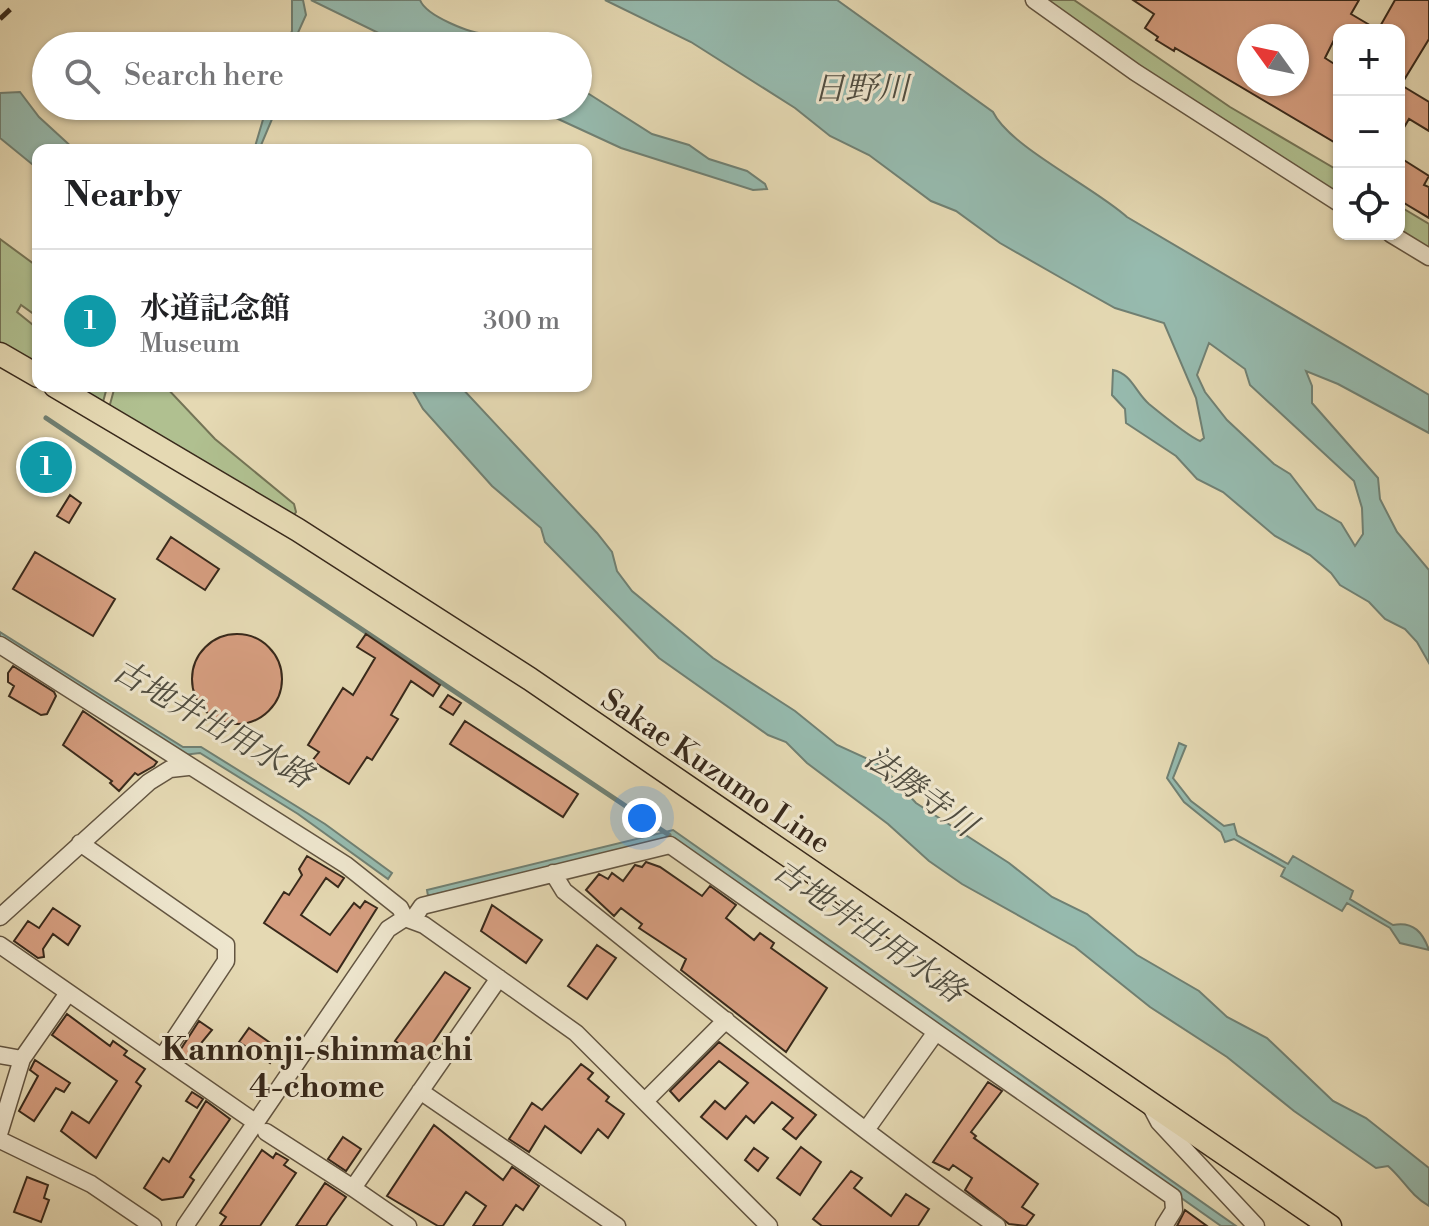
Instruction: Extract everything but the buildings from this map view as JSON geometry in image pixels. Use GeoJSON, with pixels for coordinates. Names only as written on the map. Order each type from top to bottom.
{"type":"FeatureCollection","features":[{"type":"Feature","properties":{"kind":"main road"},"geometry":{"type":"LineString","coordinates":[[0,354],[32,373]]}},
{"type":"Feature","properties":{"kind":"main road","name":"Sakae Kuzumo Line"},"geometry":{"type":"LineString","coordinates":[[65,392],[298,530],[530,679],[1330,1226]]}},
{"type":"Feature","properties":{"kind":"street"},"geometry":{"type":"LineString","coordinates":[[1034,0],[1135,72],[1333,199]]}},
{"type":"Feature","properties":{"kind":"street"},"geometry":{"type":"LineString","coordinates":[[1401,240],[1429,257]]}},
{"type":"Feature","properties":{"kind":"street"},"geometry":{"type":"LineString","coordinates":[[0,645],[346,865],[409,918],[576,1033],[769,1226]]}},
{"type":"Feature","properties":{"kind":"street"},"geometry":{"type":"LineString","coordinates":[[0,917],[149,782],[170,769],[188,767]]}},
{"type":"Feature","properties":{"kind":"street"},"geometry":{"type":"LineString","coordinates":[[80,843],[226,945],[226,961],[163,1056]]}},
{"type":"Feature","properties":{"kind":"street"},"geometry":{"type":"LineString","coordinates":[[185,1226],[261,1127],[388,929],[409,918],[422,906],[670,845],[1173,1197],[1174,1210],[1164,1226]]}},
{"type":"Feature","properties":{"kind":"street"},"geometry":{"type":"LineString","coordinates":[[553,873],[564,891],[726,1020],[866,1130],[997,1226]]}},
{"type":"Feature","properties":{"kind":"street"},"geometry":{"type":"LineString","coordinates":[[0,945],[408,1226]]}},
{"type":"Feature","properties":{"kind":"street"},"geometry":{"type":"LineString","coordinates":[[353,1188],[499,978]]}},
{"type":"Feature","properties":{"kind":"street"},"geometry":{"type":"LineString","coordinates":[[0,1131],[22,1059],[68,993]]}},
{"type":"Feature","properties":{"kind":"street"},"geometry":{"type":"LineString","coordinates":[[645,1101],[726,1020]]}},
{"type":"Feature","properties":{"kind":"street"},"geometry":{"type":"LineString","coordinates":[[866,1130],[936,1032]]}},
{"type":"Feature","properties":{"kind":"street"},"geometry":{"type":"LineString","coordinates":[[0,1055],[22,1059]]}},
{"type":"Feature","properties":{"kind":"street"},"geometry":{"type":"LineString","coordinates":[[420,1091],[617,1226]]}},
{"type":"Feature","properties":{"kind":"street"},"geometry":{"type":"LineString","coordinates":[[1148,1100],[1159,1122],[1256,1226]]}},
{"type":"Feature","properties":{"kind":"street"},"geometry":{"type":"LineString","coordinates":[[0,1140],[91,1184],[153,1226]]}},
{"type":"Feature","properties":{"kind":"green space"},"geometry":{"type":"Polygon","coordinates":[[[1041,0],[1074,0],[1230,107],[1333,167],[1333,192],[1211,117],[1041,0]]]}},
{"type":"Feature","properties":{"kind":"green space"},"geometry":{"type":"Polygon","coordinates":[[[1405,210],[1429,224],[1429,253],[1405,238],[1405,210]]]}},
{"type":"Feature","properties":{"kind":"green space"},"geometry":{"type":"Polygon","coordinates":[[[0,239],[32,263],[32,313],[21,305],[17,312],[32,324],[32,365],[0,346],[0,239]]]}},
{"type":"Feature","properties":{"kind":"green space"},"geometry":{"type":"Polygon","coordinates":[[[80,392],[106,392],[103,402],[80,392]]]}},
{"type":"Feature","properties":{"kind":"green space"},"geometry":{"type":"Polygon","coordinates":[[[113,392],[171,392],[215,439],[294,504],[296,512],[294,515],[109,408],[113,392]]]}},
{"type":"Feature","properties":{"kind":"water"},"geometry":{"type":"Polygon","coordinates":[[[292,0],[303,0],[306,15],[298,32],[292,31],[292,0]]]}},
{"type":"Feature","properties":{"kind":"water"},"geometry":{"type":"Polygon","coordinates":[[[311,0],[420,0],[440,18],[477,32],[376,32],[311,0]]]}},
{"type":"Feature","properties":{"kind":"water","name":"日野川"},"geometry":{"type":"Polygon","coordinates":[[[605,0],[837,0],[993,112],[1016,139],[1034,153],[1127,217],[1429,395],[1429,433],[1338,384],[1306,371],[1312,386],[1312,403],[1378,478],[1380,499],[1397,532],[1429,570],[1429,663],[1405,629],[1385,619],[1369,602],[1340,585],[1310,555],[1275,536],[1223,492],[1197,479],[1176,456],[1126,423],[1125,409],[1112,395],[1113,370],[1125,375],[1149,404],[1189,435],[1200,441],[1204,438],[1196,398],[1164,323],[1115,308],[1000,243],[956,211],[931,201],[869,155],[830,136],[795,108],[691,42],[605,0]],[[1209,343],[1197,375],[1205,392],[1227,420],[1274,464],[1290,474],[1317,509],[1341,523],[1355,546],[1363,534],[1362,508],[1354,481],[1250,385],[1245,369],[1209,343]]]}},
{"type":"Feature","properties":{"kind":"water"},"geometry":{"type":"Polygon","coordinates":[[[20,92],[32,108],[32,120],[42,120],[68,144],[32,144],[32,164],[0,138],[0,93],[20,92]]]}},
{"type":"Feature","properties":{"kind":"water"},"geometry":{"type":"Polygon","coordinates":[[[592,96],[652,134],[689,145],[709,159],[747,171],[767,189],[753,190],[621,148],[560,120],[592,120],[592,96]]]}},
{"type":"Feature","properties":{"kind":"water"},"geometry":{"type":"Polygon","coordinates":[[[263,120],[272,120],[262,144],[256,144],[263,120]]]}},
{"type":"Feature","properties":{"kind":"water"},"geometry":{"type":"Polygon","coordinates":[[[413,392],[466,392],[597,533],[612,552],[617,571],[632,591],[713,658],[795,711],[837,745],[881,765],[916,803],[1009,863],[1052,897],[1087,914],[1137,955],[1199,991],[1227,1017],[1267,1038],[1333,1101],[1366,1118],[1429,1168],[1429,1206],[1388,1166],[1376,1168],[1294,1111],[1227,1057],[1150,1007],[1075,947],[962,884],[929,861],[888,824],[807,763],[786,742],[768,735],[659,658],[545,542],[541,528],[492,486],[423,409],[413,392]]]}},
{"type":"Feature","properties":{"kind":"water"},"geometry":{"type":"Polygon","coordinates":[[[0,632],[183,747],[201,747],[325,824],[392,873],[388,879],[298,814],[200,753],[183,755],[0,639],[0,632]]]}},
{"type":"Feature","properties":{"kind":"water"},"geometry":{"type":"Polygon","coordinates":[[[1179,743],[1186,746],[1173,778],[1191,801],[1224,826],[1234,824],[1237,835],[1288,864],[1293,856],[1353,891],[1350,899],[1393,925],[1407,925],[1417,930],[1429,950],[1400,943],[1390,928],[1347,903],[1342,911],[1281,876],[1285,868],[1234,839],[1225,842],[1221,832],[1184,802],[1167,778],[1179,743]]]}},
{"type":"Feature","properties":{"kind":"water"},"geometry":{"type":"Polygon","coordinates":[[[673,830],[1236,1226],[1221,1226],[673,839],[428,896],[427,890],[673,830]]]}},
{"type":"Feature","properties":{"kind":"waterway"},"geometry":{"type":"LineString","coordinates":[[46,418],[669,835]]}},
{"type":"Feature","properties":{"kind":"railway"},"geometry":{"type":"LineString","coordinates":[[0,19],[20,0]]}},
{"type":"Feature","properties":{"kind":"place","name":"水道記念館"},"geometry":{"type":"Point","coordinates":[46,467]}},
{"type":"Feature","properties":{"kind":"district","name":"Kannonji-shinmachi 4-chome"},"geometry":{"type":"Point","coordinates":[317,1068]}},
{"type":"Feature","properties":{"kind":"water label","name":"古地井出用水路"},"geometry":{"type":"Point","coordinates":[213,723]}},
{"type":"Feature","properties":{"kind":"water label","name":"法勝寺川"},"geometry":{"type":"Point","coordinates":[921,791]}},
{"type":"Feature","properties":{"kind":"water label","name":"古地井出用水路"},"geometry":{"type":"Point","coordinates":[869,930]}}]}
